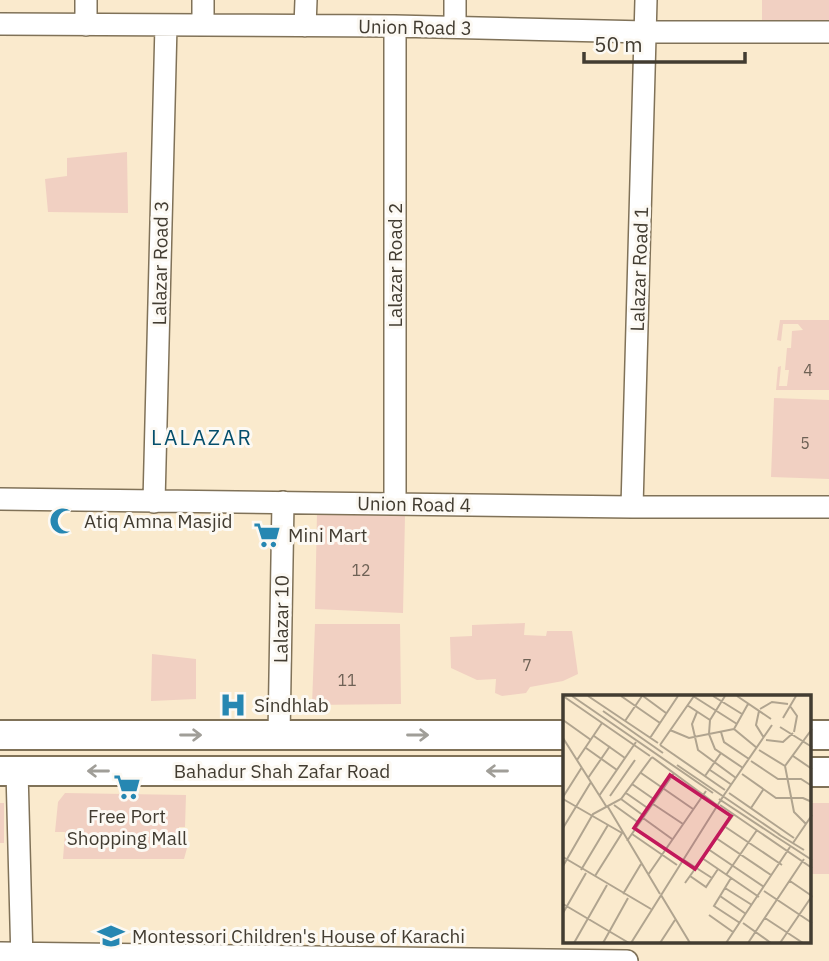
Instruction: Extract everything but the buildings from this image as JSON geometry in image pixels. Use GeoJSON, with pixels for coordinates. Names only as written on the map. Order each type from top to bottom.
{"type":"FeatureCollection","features":[{"type":"Feature","properties":{"kind":"main road","name":"Bahadur Shah Zafar Road"},"geometry":{"type":"LineString","coordinates":[[0,735],[563,735]]}},
{"type":"Feature","properties":{"kind":"main road","name":"Bahadur Shah Zafar Road"},"geometry":{"type":"LineString","coordinates":[[9,771],[563,771]]}},
{"type":"Feature","properties":{"kind":"street"},"geometry":{"type":"LineString","coordinates":[[86,0],[86,25]]}},
{"type":"Feature","properties":{"kind":"street"},"geometry":{"type":"LineString","coordinates":[[203,0],[203,25]]}},
{"type":"Feature","properties":{"kind":"street"},"geometry":{"type":"LineString","coordinates":[[305,26],[306,0]]}},
{"type":"Feature","properties":{"kind":"street"},"geometry":{"type":"LineString","coordinates":[[454,27],[455,0]]}},
{"type":"Feature","properties":{"kind":"street","name":"Lalazar Road 1"},"geometry":{"type":"LineString","coordinates":[[632,507],[646,0]]}},
{"type":"Feature","properties":{"kind":"street","name":"Union Road 3"},"geometry":{"type":"LineString","coordinates":[[0,24],[829,32]]}},
{"type":"Feature","properties":{"kind":"street","name":"Lalazar Road 3"},"geometry":{"type":"LineString","coordinates":[[154,502],[166,25]]}},
{"type":"Feature","properties":{"kind":"street","name":"Lalazar Road 2"},"geometry":{"type":"LineString","coordinates":[[395,26],[395,504]]}},
{"type":"Feature","properties":{"kind":"street","name":"Union Road 4"},"geometry":{"type":"LineString","coordinates":[[0,499],[829,507]]}},
{"type":"Feature","properties":{"kind":"street","name":"Lalazar 10"},"geometry":{"type":"LineString","coordinates":[[279,735],[283,502]]}},
{"type":"Feature","properties":{"kind":"street"},"geometry":{"type":"LineString","coordinates":[[9,771],[22,957]]}},
{"type":"Feature","properties":{"kind":"street"},"geometry":{"type":"LineString","coordinates":[[0,953],[22,957],[486,960],[570,951],[627,961]]}},
{"type":"Feature","properties":{"kind":"place","name":"Atiq Amna Masjid"},"geometry":{"type":"Point","coordinates":[63,521]}},
{"type":"Feature","properties":{"kind":"place","name":"Mini Mart"},"geometry":{"type":"Point","coordinates":[267,535]}},
{"type":"Feature","properties":{"kind":"place","name":"Sindhlab"},"geometry":{"type":"Point","coordinates":[233,705]}},
{"type":"Feature","properties":{"kind":"place","name":"Free Port Shopping Mall"},"geometry":{"type":"Point","coordinates":[127,787]}},
{"type":"Feature","properties":{"kind":"place","name":"Montessori Children's House of Karachi"},"geometry":{"type":"Point","coordinates":[111,936]}},
{"type":"Feature","properties":{"kind":"district","name":"LALAZAR"},"geometry":{"type":"Point","coordinates":[202,438]}}]}
